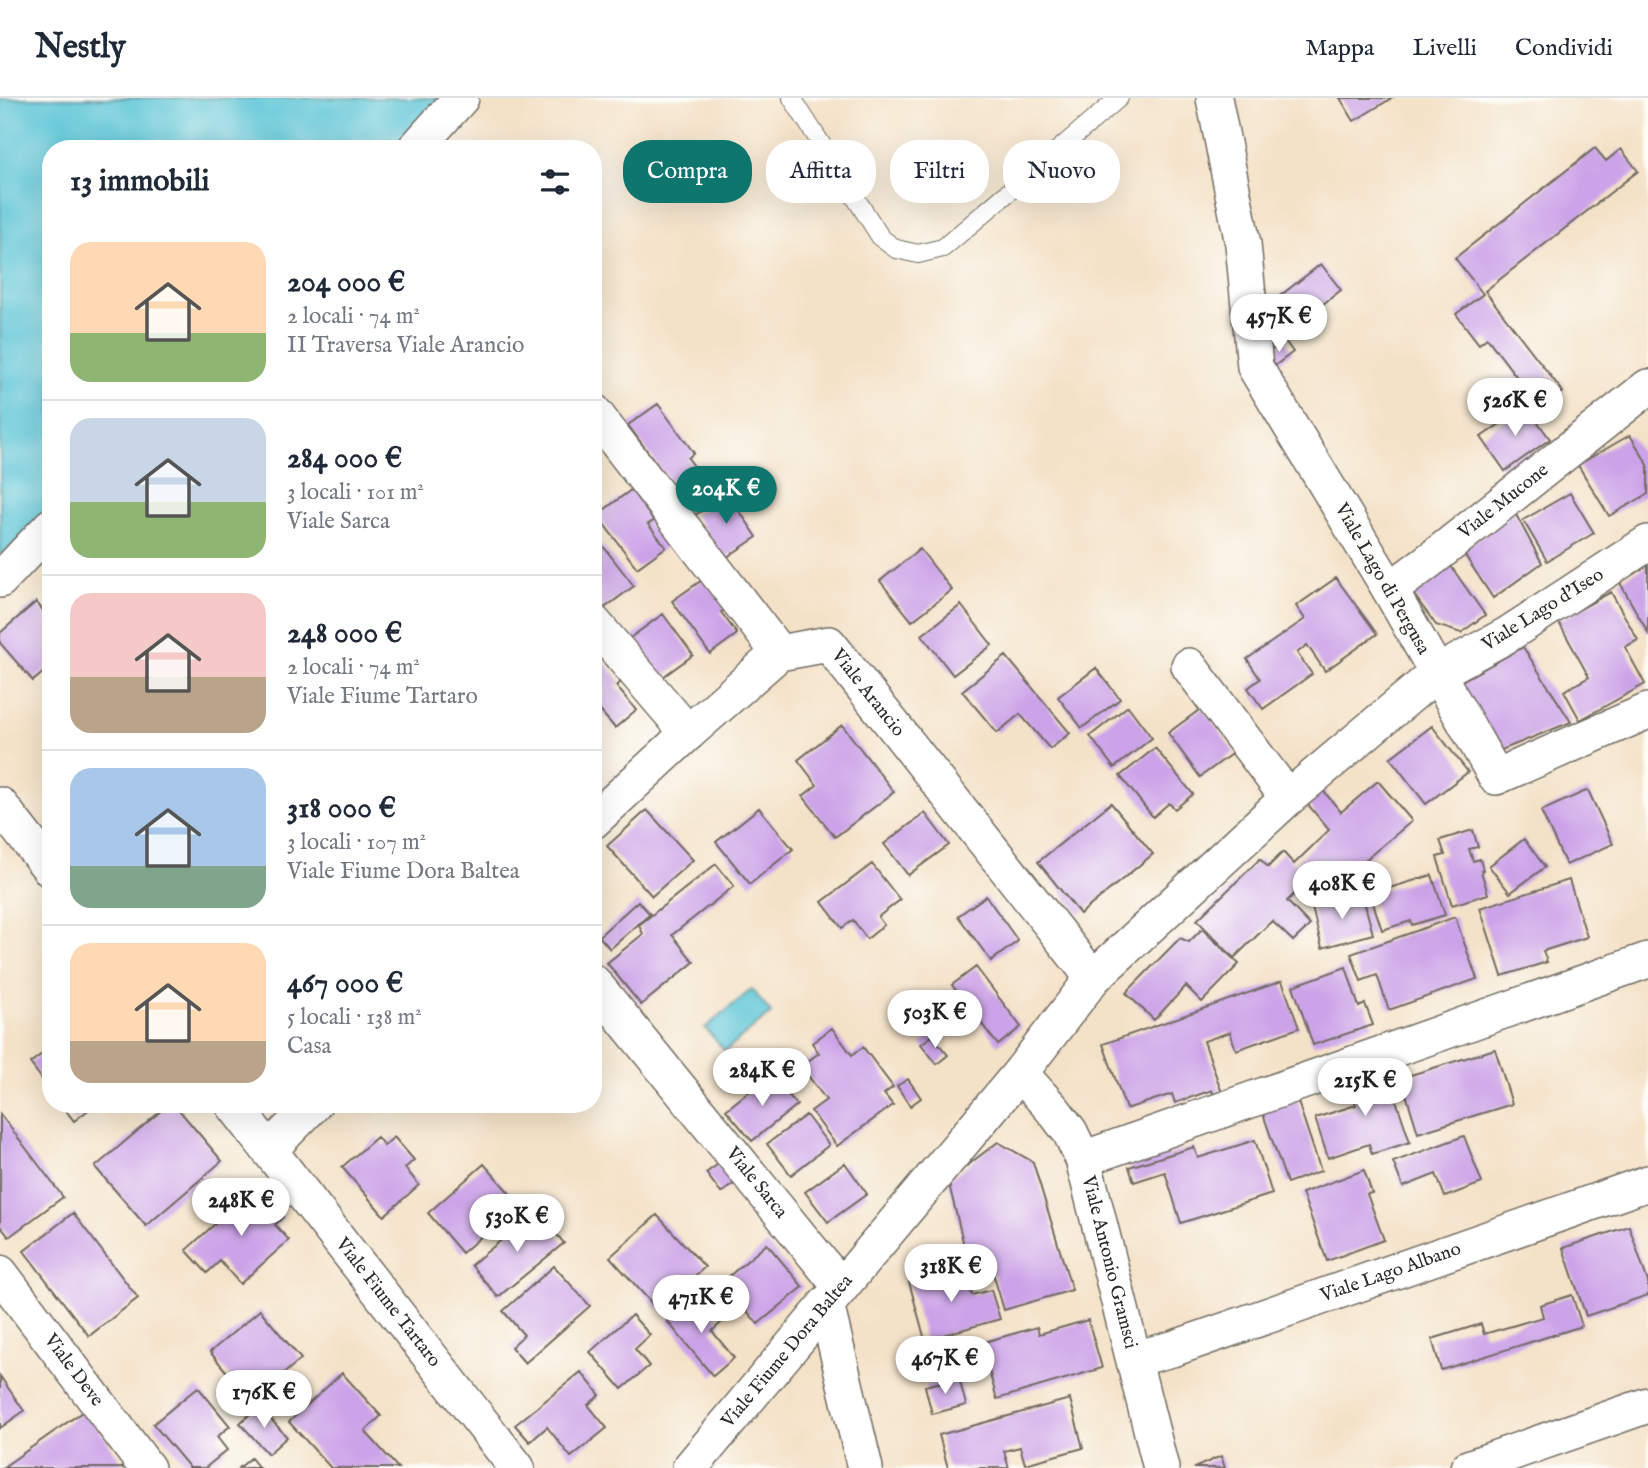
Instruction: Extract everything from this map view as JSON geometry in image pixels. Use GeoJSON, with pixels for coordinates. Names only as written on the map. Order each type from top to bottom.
{"type":"FeatureCollection","features":[{"type":"Feature","properties":{"kind":"street"},"geometry":{"type":"LineString","coordinates":[[423,140],[461,98]]}},
{"type":"Feature","properties":{"kind":"street","name":"Viale Lago di Pergusa"},"geometry":{"type":"LineString","coordinates":[[1020,1073],[1093,978],[1289,798],[1437,673],[1390,590],[1255,368],[1243,244],[1214,98]]}},
{"type":"Feature","properties":{"kind":"street","name":"Viale Mucone"},"geometry":{"type":"LineString","coordinates":[[1390,590],[1648,387]]}},
{"type":"Feature","properties":{"kind":"street"},"geometry":{"type":"LineString","coordinates":[[602,423],[779,653],[602,813]]}},
{"type":"Feature","properties":{"kind":"street"},"geometry":{"type":"LineString","coordinates":[[0,580],[42,536]]}},
{"type":"Feature","properties":{"kind":"street","name":"Viale Lago d'Iseo"},"geometry":{"type":"LineString","coordinates":[[1437,673],[1507,635],[1648,543]]}},
{"type":"Feature","properties":{"kind":"street"},"geometry":{"type":"LineString","coordinates":[[602,633],[688,733]]}},
{"type":"Feature","properties":{"kind":"street","name":"Viale Arancio"},"geometry":{"type":"LineString","coordinates":[[779,653],[829,644],[1093,978]]}},
{"type":"Feature","properties":{"kind":"street"},"geometry":{"type":"LineString","coordinates":[[1189,666],[1289,798]]}},
{"type":"Feature","properties":{"kind":"street"},"geometry":{"type":"LineString","coordinates":[[1437,673],[1496,777],[1648,711]]}},
{"type":"Feature","properties":{"kind":"street"},"geometry":{"type":"LineString","coordinates":[[0,805],[42,859]]}},
{"type":"Feature","properties":{"kind":"street"},"geometry":{"type":"LineString","coordinates":[[1083,1159],[1648,960]]}},
{"type":"Feature","properties":{"kind":"street","name":"Viale Sarca"},"geometry":{"type":"LineString","coordinates":[[602,994],[834,1296]]}},
{"type":"Feature","properties":{"kind":"street","name":"Viale Antonio Gramsci"},"geometry":{"type":"LineString","coordinates":[[1020,1073],[1070,1132],[1083,1159],[1161,1468]]}},
{"type":"Feature","properties":{"kind":"street","name":"Viale Fiume Dora Baltea"},"geometry":{"type":"LineString","coordinates":[[690,1468],[1020,1073]]}},
{"type":"Feature","properties":{"kind":"street","name":"Viale Fiume Tartaro"},"geometry":{"type":"LineString","coordinates":[[240,1113],[517,1468]]}},
{"type":"Feature","properties":{"kind":"street"},"geometry":{"type":"LineString","coordinates":[[269,1150],[305,1113]]}},
{"type":"Feature","properties":{"kind":"street","name":"Viale Lago Albano"},"geometry":{"type":"LineString","coordinates":[[1134,1359],[1172,1349],[1648,1183]]}},
{"type":"Feature","properties":{"kind":"street","name":"Viale Deve"},"geometry":{"type":"LineString","coordinates":[[0,1273],[147,1468]]}},
{"type":"Feature","properties":{"kind":"street"},"geometry":{"type":"LineString","coordinates":[[834,1296],[865,1468]]}},
{"type":"Feature","properties":{"kind":"street"},"geometry":{"type":"LineString","coordinates":[[1468,1468],[1648,1405]]}},
{"type":"Feature","properties":{"kind":"lane"},"geometry":{"type":"LineString","coordinates":[[792,98],[881,238],[897,249],[918,254],[943,248],[974,224],[1119,98]]}},
{"type":"Feature","properties":{"kind":"water"},"geometry":{"type":"Polygon","coordinates":[[[0,98],[442,98],[403,140],[42,140],[42,515],[0,559],[0,98]]]}},
{"type":"Feature","properties":{"kind":"water"},"geometry":{"type":"Polygon","coordinates":[[[752,989],[771,1013],[725,1051],[705,1028],[752,989]]]}},
{"type":"Feature","properties":{"kind":"building"},"geometry":{"type":"Polygon","coordinates":[[[1340,98],[1392,98],[1354,121],[1340,98]]]}},
{"type":"Feature","properties":{"kind":"building"},"geometry":{"type":"Polygon","coordinates":[[[1595,148],[1606,161],[1621,149],[1638,171],[1485,291],[1563,392],[1541,409],[1487,338],[1479,344],[1456,314],[1483,294],[1455,258],[1595,148]]]}},
{"type":"Feature","properties":{"kind":"building"},"geometry":{"type":"Polygon","coordinates":[[[1321,264],[1341,290],[1296,325],[1276,299],[1321,264]]]}},
{"type":"Feature","properties":{"kind":"building"},"geometry":{"type":"Polygon","coordinates":[[[1285,341],[1293,352],[1272,368],[1266,354],[1285,341]]]}},
{"type":"Feature","properties":{"kind":"building"},"geometry":{"type":"Polygon","coordinates":[[[658,404],[694,453],[688,458],[699,473],[676,490],[628,425],[658,404]]]}},
{"type":"Feature","properties":{"kind":"building"},"geometry":{"type":"Polygon","coordinates":[[[1526,406],[1550,439],[1505,471],[1481,437],[1526,406]]]}},
{"type":"Feature","properties":{"kind":"building"},"geometry":{"type":"Polygon","coordinates":[[[1630,435],[1648,465],[1648,494],[1609,516],[1578,465],[1630,435]]]}},
{"type":"Feature","properties":{"kind":"building"},"geometry":{"type":"Polygon","coordinates":[[[631,490],[654,521],[648,524],[666,547],[637,568],[602,522],[602,511],[631,490]]]}},
{"type":"Feature","properties":{"kind":"building"},"geometry":{"type":"Polygon","coordinates":[[[1570,493],[1594,533],[1547,561],[1523,520],[1570,493]]]}},
{"type":"Feature","properties":{"kind":"building"},"geometry":{"type":"Polygon","coordinates":[[[728,494],[757,537],[724,559],[695,515],[728,494]]]}},
{"type":"Feature","properties":{"kind":"building"},"geometry":{"type":"Polygon","coordinates":[[[1514,511],[1542,563],[1493,598],[1462,551],[1514,511]]]}},
{"type":"Feature","properties":{"kind":"building"},"geometry":{"type":"Polygon","coordinates":[[[602,547],[634,586],[603,609],[602,608],[602,547]]]}},
{"type":"Feature","properties":{"kind":"building"},"geometry":{"type":"Polygon","coordinates":[[[920,549],[952,590],[912,621],[880,581],[920,549]]]}},
{"type":"Feature","properties":{"kind":"building"},"geometry":{"type":"Polygon","coordinates":[[[1448,562],[1485,615],[1461,633],[1436,625],[1412,592],[1448,562]]]}},
{"type":"Feature","properties":{"kind":"building"},"geometry":{"type":"Polygon","coordinates":[[[1648,565],[1648,633],[1619,581],[1648,565]]]}},
{"type":"Feature","properties":{"kind":"building"},"geometry":{"type":"Polygon","coordinates":[[[705,578],[726,609],[721,612],[737,634],[710,654],[672,601],[705,578]]]}},
{"type":"Feature","properties":{"kind":"building"},"geometry":{"type":"Polygon","coordinates":[[[1336,578],[1377,634],[1325,671],[1307,645],[1297,653],[1312,674],[1263,709],[1248,688],[1260,679],[1247,659],[1305,619],[1296,606],[1336,578]]]}},
{"type":"Feature","properties":{"kind":"building"},"geometry":{"type":"Polygon","coordinates":[[[1611,592],[1638,640],[1625,647],[1645,684],[1580,720],[1564,691],[1589,677],[1558,621],[1611,592]]]}},
{"type":"Feature","properties":{"kind":"building"},"geometry":{"type":"Polygon","coordinates":[[[36,602],[42,609],[42,674],[33,681],[0,643],[0,633],[36,602]]]}},
{"type":"Feature","properties":{"kind":"building"},"geometry":{"type":"Polygon","coordinates":[[[961,605],[992,645],[953,675],[922,635],[961,605]]]}},
{"type":"Feature","properties":{"kind":"building"},"geometry":{"type":"Polygon","coordinates":[[[663,614],[693,655],[660,679],[630,638],[663,614]]]}},
{"type":"Feature","properties":{"kind":"building"},"geometry":{"type":"Polygon","coordinates":[[[1523,647],[1571,722],[1494,753],[1454,685],[1523,647]]]}},
{"type":"Feature","properties":{"kind":"building"},"geometry":{"type":"Polygon","coordinates":[[[1006,656],[1070,733],[1050,749],[1020,714],[997,733],[962,691],[1006,656]]]}},
{"type":"Feature","properties":{"kind":"building"},"geometry":{"type":"Polygon","coordinates":[[[602,659],[621,682],[616,686],[636,710],[615,728],[602,713],[602,659]]]}},
{"type":"Feature","properties":{"kind":"building"},"geometry":{"type":"Polygon","coordinates":[[[1096,668],[1120,699],[1082,728],[1058,697],[1096,668]]]}},
{"type":"Feature","properties":{"kind":"building"},"geometry":{"type":"Polygon","coordinates":[[[1128,706],[1152,738],[1114,768],[1090,736],[1128,706]]]}},
{"type":"Feature","properties":{"kind":"building"},"geometry":{"type":"Polygon","coordinates":[[[1202,708],[1234,752],[1200,777],[1168,733],[1202,708]]]}},
{"type":"Feature","properties":{"kind":"building"},"geometry":{"type":"Polygon","coordinates":[[[842,725],[894,792],[835,837],[803,796],[817,785],[798,760],[842,725]]]}},
{"type":"Feature","properties":{"kind":"building"},"geometry":{"type":"Polygon","coordinates":[[[1432,726],[1468,772],[1426,804],[1390,758],[1432,726]]]}},
{"type":"Feature","properties":{"kind":"building"},"geometry":{"type":"Polygon","coordinates":[[[1155,748],[1193,794],[1175,809],[1169,803],[1153,817],[1120,776],[1155,748]]]}},
{"type":"Feature","properties":{"kind":"building"},"geometry":{"type":"Polygon","coordinates":[[[1378,781],[1412,821],[1353,870],[1335,875],[1326,864],[1287,901],[1310,925],[1293,941],[1272,921],[1234,958],[1197,920],[1260,859],[1268,867],[1283,852],[1294,864],[1329,830],[1305,801],[1321,788],[1341,812],[1378,781]]]}},
{"type":"Feature","properties":{"kind":"building"},"geometry":{"type":"Polygon","coordinates":[[[1588,790],[1613,844],[1566,865],[1541,811],[1588,790]]]}},
{"type":"Feature","properties":{"kind":"building"},"geometry":{"type":"Polygon","coordinates":[[[1111,803],[1153,854],[1080,914],[1038,862],[1111,803]]]}},
{"type":"Feature","properties":{"kind":"building"},"geometry":{"type":"Polygon","coordinates":[[[759,808],[793,849],[750,884],[716,842],[759,808]]]}},
{"type":"Feature","properties":{"kind":"building"},"geometry":{"type":"Polygon","coordinates":[[[647,810],[693,860],[652,896],[607,846],[647,810]]]}},
{"type":"Feature","properties":{"kind":"building"},"geometry":{"type":"Polygon","coordinates":[[[925,813],[949,845],[908,875],[884,844],[925,813]]]}},
{"type":"Feature","properties":{"kind":"building"},"geometry":{"type":"Polygon","coordinates":[[[1473,830],[1478,847],[1469,849],[1473,861],[1480,859],[1488,894],[1452,905],[1437,857],[1445,855],[1440,840],[1473,830]]]}},
{"type":"Feature","properties":{"kind":"building"},"geometry":{"type":"Polygon","coordinates":[[[1524,839],[1545,867],[1510,893],[1489,866],[1524,839]]]}},
{"type":"Feature","properties":{"kind":"building"},"geometry":{"type":"Polygon","coordinates":[[[716,864],[734,886],[672,935],[694,962],[641,1005],[607,963],[643,934],[639,925],[716,864]]]}},
{"type":"Feature","properties":{"kind":"building"},"geometry":{"type":"Polygon","coordinates":[[[872,864],[900,900],[878,917],[884,925],[867,939],[853,920],[842,928],[822,902],[872,864]]]}},
{"type":"Feature","properties":{"kind":"building"},"geometry":{"type":"Polygon","coordinates":[[[1432,875],[1445,915],[1382,930],[1370,894],[1432,875]]]}},
{"type":"Feature","properties":{"kind":"building"},"geometry":{"type":"Polygon","coordinates":[[[1569,880],[1587,937],[1543,951],[1547,962],[1502,976],[1480,908],[1569,880]]]}},
{"type":"Feature","properties":{"kind":"building"},"geometry":{"type":"Polygon","coordinates":[[[1362,894],[1373,934],[1322,948],[1312,907],[1362,894]]]}},
{"type":"Feature","properties":{"kind":"building"},"geometry":{"type":"Polygon","coordinates":[[[986,896],[1018,941],[991,961],[958,916],[986,896]]]}},
{"type":"Feature","properties":{"kind":"building"},"geometry":{"type":"Polygon","coordinates":[[[638,901],[650,914],[610,949],[602,940],[602,933],[638,901]]]}},
{"type":"Feature","properties":{"kind":"building"},"geometry":{"type":"Polygon","coordinates":[[[1455,917],[1477,979],[1389,1010],[1377,975],[1361,981],[1351,954],[1455,917]]]}},
{"type":"Feature","properties":{"kind":"building"},"geometry":{"type":"Polygon","coordinates":[[[1202,929],[1239,964],[1202,1002],[1186,986],[1154,1020],[1126,993],[1180,938],[1189,942],[1202,929]]]}},
{"type":"Feature","properties":{"kind":"building"},"geometry":{"type":"Polygon","coordinates":[[[976,967],[1021,1027],[998,1045],[952,985],[976,967]]]}},
{"type":"Feature","properties":{"kind":"building"},"geometry":{"type":"Polygon","coordinates":[[[1346,967],[1359,1007],[1365,1004],[1373,1025],[1313,1045],[1293,986],[1346,967]]]}},
{"type":"Feature","properties":{"kind":"building"},"geometry":{"type":"Polygon","coordinates":[[[1282,981],[1299,1028],[1236,1050],[1230,1032],[1204,1041],[1223,1096],[1215,1099],[1212,1090],[1175,1103],[1172,1094],[1126,1109],[1103,1044],[1282,981]]]}},
{"type":"Feature","properties":{"kind":"building"},"geometry":{"type":"Polygon","coordinates":[[[832,1028],[852,1055],[863,1047],[893,1087],[884,1094],[893,1105],[837,1146],[811,1111],[826,1100],[801,1066],[819,1053],[812,1043],[832,1028]]]}},
{"type":"Feature","properties":{"kind":"building"},"geometry":{"type":"Polygon","coordinates":[[[932,1036],[948,1055],[937,1064],[921,1044],[932,1036]]]}},
{"type":"Feature","properties":{"kind":"building"},"geometry":{"type":"Polygon","coordinates":[[[1495,1049],[1512,1104],[1418,1133],[1401,1078],[1495,1049]]]}},
{"type":"Feature","properties":{"kind":"building"},"geometry":{"type":"Polygon","coordinates":[[[42,1054],[42,1079],[30,1063],[42,1054]]]}},
{"type":"Feature","properties":{"kind":"building"},"geometry":{"type":"Polygon","coordinates":[[[1385,1067],[1410,1142],[1372,1154],[1369,1144],[1328,1158],[1315,1118],[1356,1105],[1348,1079],[1385,1067]]]}},
{"type":"Feature","properties":{"kind":"building"},"geometry":{"type":"Polygon","coordinates":[[[771,1074],[797,1105],[752,1141],[726,1110],[771,1074]]]}},
{"type":"Feature","properties":{"kind":"building"},"geometry":{"type":"Polygon","coordinates":[[[908,1079],[921,1098],[910,1106],[897,1086],[908,1079]]]}},
{"type":"Feature","properties":{"kind":"building"},"geometry":{"type":"Polygon","coordinates":[[[1297,1099],[1321,1171],[1287,1183],[1262,1111],[1297,1099]]]}},
{"type":"Feature","properties":{"kind":"building"},"geometry":{"type":"Polygon","coordinates":[[[68,1113],[84,1113],[74,1121],[68,1113]]]}},
{"type":"Feature","properties":{"kind":"building"},"geometry":{"type":"Polygon","coordinates":[[[158,1113],[182,1113],[222,1161],[146,1226],[95,1167],[158,1113]]]}},
{"type":"Feature","properties":{"kind":"building"},"geometry":{"type":"Polygon","coordinates":[[[0,1114],[63,1197],[9,1237],[0,1226],[0,1114]]]}},
{"type":"Feature","properties":{"kind":"building"},"geometry":{"type":"Polygon","coordinates":[[[806,1115],[829,1145],[791,1175],[767,1144],[806,1115]]]}},
{"type":"Feature","properties":{"kind":"building"},"geometry":{"type":"Polygon","coordinates":[[[1464,1136],[1482,1183],[1445,1197],[1436,1174],[1403,1187],[1393,1162],[1464,1136]]]}},
{"type":"Feature","properties":{"kind":"building"},"geometry":{"type":"Polygon","coordinates":[[[377,1137],[384,1146],[394,1137],[414,1160],[405,1168],[419,1185],[384,1216],[342,1167],[377,1137]]]}},
{"type":"Feature","properties":{"kind":"building"},"geometry":{"type":"Polygon","coordinates":[[[1255,1140],[1272,1194],[1181,1223],[1165,1172],[1134,1182],[1129,1167],[1194,1147],[1198,1158],[1255,1140]]]}},
{"type":"Feature","properties":{"kind":"building"},"geometry":{"type":"Polygon","coordinates":[[[998,1142],[1033,1162],[1072,1290],[1004,1310],[993,1273],[985,1273],[978,1254],[966,1254],[948,1180],[998,1142]]]}},
{"type":"Feature","properties":{"kind":"building"},"geometry":{"type":"Polygon","coordinates":[[[724,1160],[739,1180],[721,1193],[706,1173],[724,1160]]]}},
{"type":"Feature","properties":{"kind":"building"},"geometry":{"type":"Polygon","coordinates":[[[845,1163],[867,1194],[828,1222],[805,1192],[845,1163]]]}},
{"type":"Feature","properties":{"kind":"building"},"geometry":{"type":"Polygon","coordinates":[[[484,1164],[519,1204],[462,1253],[428,1213],[484,1164]]]}},
{"type":"Feature","properties":{"kind":"building"},"geometry":{"type":"Polygon","coordinates":[[[1364,1170],[1372,1193],[1367,1194],[1384,1240],[1327,1261],[1302,1193],[1364,1170]]]}},
{"type":"Feature","properties":{"kind":"building"},"geometry":{"type":"Polygon","coordinates":[[[256,1187],[283,1217],[275,1225],[289,1240],[240,1284],[220,1261],[207,1273],[186,1250],[256,1187]]]}},
{"type":"Feature","properties":{"kind":"building"},"geometry":{"type":"Polygon","coordinates":[[[537,1211],[564,1243],[498,1297],[471,1265],[537,1211]]]}},
{"type":"Feature","properties":{"kind":"building"},"geometry":{"type":"Polygon","coordinates":[[[73,1213],[138,1298],[89,1336],[24,1251],[73,1213]]]}},
{"type":"Feature","properties":{"kind":"building"},"geometry":{"type":"Polygon","coordinates":[[[657,1215],[705,1267],[657,1309],[610,1257],[657,1215]]]}},
{"type":"Feature","properties":{"kind":"building"},"geometry":{"type":"Polygon","coordinates":[[[1629,1226],[1648,1282],[1648,1295],[1586,1316],[1563,1248],[1629,1226]]]}},
{"type":"Feature","properties":{"kind":"building"},"geometry":{"type":"Polygon","coordinates":[[[767,1244],[803,1287],[758,1324],[722,1282],[767,1244]]]}},
{"type":"Feature","properties":{"kind":"building"},"geometry":{"type":"Polygon","coordinates":[[[554,1266],[590,1306],[525,1363],[511,1347],[524,1335],[503,1311],[554,1266]]]}},
{"type":"Feature","properties":{"kind":"building"},"geometry":{"type":"Polygon","coordinates":[[[964,1267],[972,1295],[991,1290],[1000,1319],[925,1340],[909,1282],[964,1267]]]}},
{"type":"Feature","properties":{"kind":"building"},"geometry":{"type":"Polygon","coordinates":[[[1572,1295],[1582,1326],[1441,1370],[1432,1339],[1481,1324],[1484,1334],[1543,1317],[1540,1305],[1572,1295]]]}},
{"type":"Feature","properties":{"kind":"building"},"geometry":{"type":"Polygon","coordinates":[[[698,1296],[721,1323],[712,1331],[734,1358],[713,1376],[667,1321],[698,1296]]]}},
{"type":"Feature","properties":{"kind":"building"},"geometry":{"type":"Polygon","coordinates":[[[260,1310],[301,1359],[251,1401],[210,1352],[260,1310]]]}},
{"type":"Feature","properties":{"kind":"building"},"geometry":{"type":"Polygon","coordinates":[[[632,1315],[650,1335],[635,1349],[649,1366],[622,1389],[590,1352],[632,1315]]]}},
{"type":"Feature","properties":{"kind":"building"},"geometry":{"type":"Polygon","coordinates":[[[1088,1320],[1102,1368],[997,1399],[981,1343],[1037,1327],[1039,1334],[1088,1320]]]}},
{"type":"Feature","properties":{"kind":"building"},"geometry":{"type":"Polygon","coordinates":[[[581,1372],[600,1395],[588,1405],[607,1428],[571,1457],[547,1427],[530,1442],[515,1425],[581,1372]]]}},
{"type":"Feature","properties":{"kind":"building"},"geometry":{"type":"Polygon","coordinates":[[[342,1373],[381,1416],[365,1431],[398,1468],[331,1468],[289,1422],[342,1373]]]}},
{"type":"Feature","properties":{"kind":"building"},"geometry":{"type":"Polygon","coordinates":[[[0,1376],[24,1411],[0,1428],[0,1376]]]}},
{"type":"Feature","properties":{"kind":"building"},"geometry":{"type":"Polygon","coordinates":[[[959,1378],[966,1405],[932,1414],[925,1386],[959,1378]]]}},
{"type":"Feature","properties":{"kind":"building"},"geometry":{"type":"Polygon","coordinates":[[[198,1387],[230,1426],[217,1437],[227,1450],[205,1468],[190,1468],[153,1424],[198,1387]]]}},
{"type":"Feature","properties":{"kind":"building"},"geometry":{"type":"Polygon","coordinates":[[[1070,1399],[1083,1448],[1025,1464],[1020,1447],[1004,1451],[1009,1468],[948,1468],[939,1435],[1070,1399]]]}},
{"type":"Feature","properties":{"kind":"building"},"geometry":{"type":"Polygon","coordinates":[[[259,1406],[287,1437],[268,1454],[240,1423],[259,1406]]]}},
{"type":"Feature","properties":{"kind":"building"},"geometry":{"type":"Polygon","coordinates":[[[85,1410],[126,1468],[2,1468],[85,1410]]]}},
{"type":"Feature","properties":{"kind":"building"},"geometry":{"type":"Polygon","coordinates":[[[1221,1456],[1225,1468],[1194,1468],[1221,1456]]]}},
{"type":"Feature","properties":{"kind":"building"},"geometry":{"type":"Polygon","coordinates":[[[251,1458],[259,1468],[239,1468],[251,1458]]]}}]}
